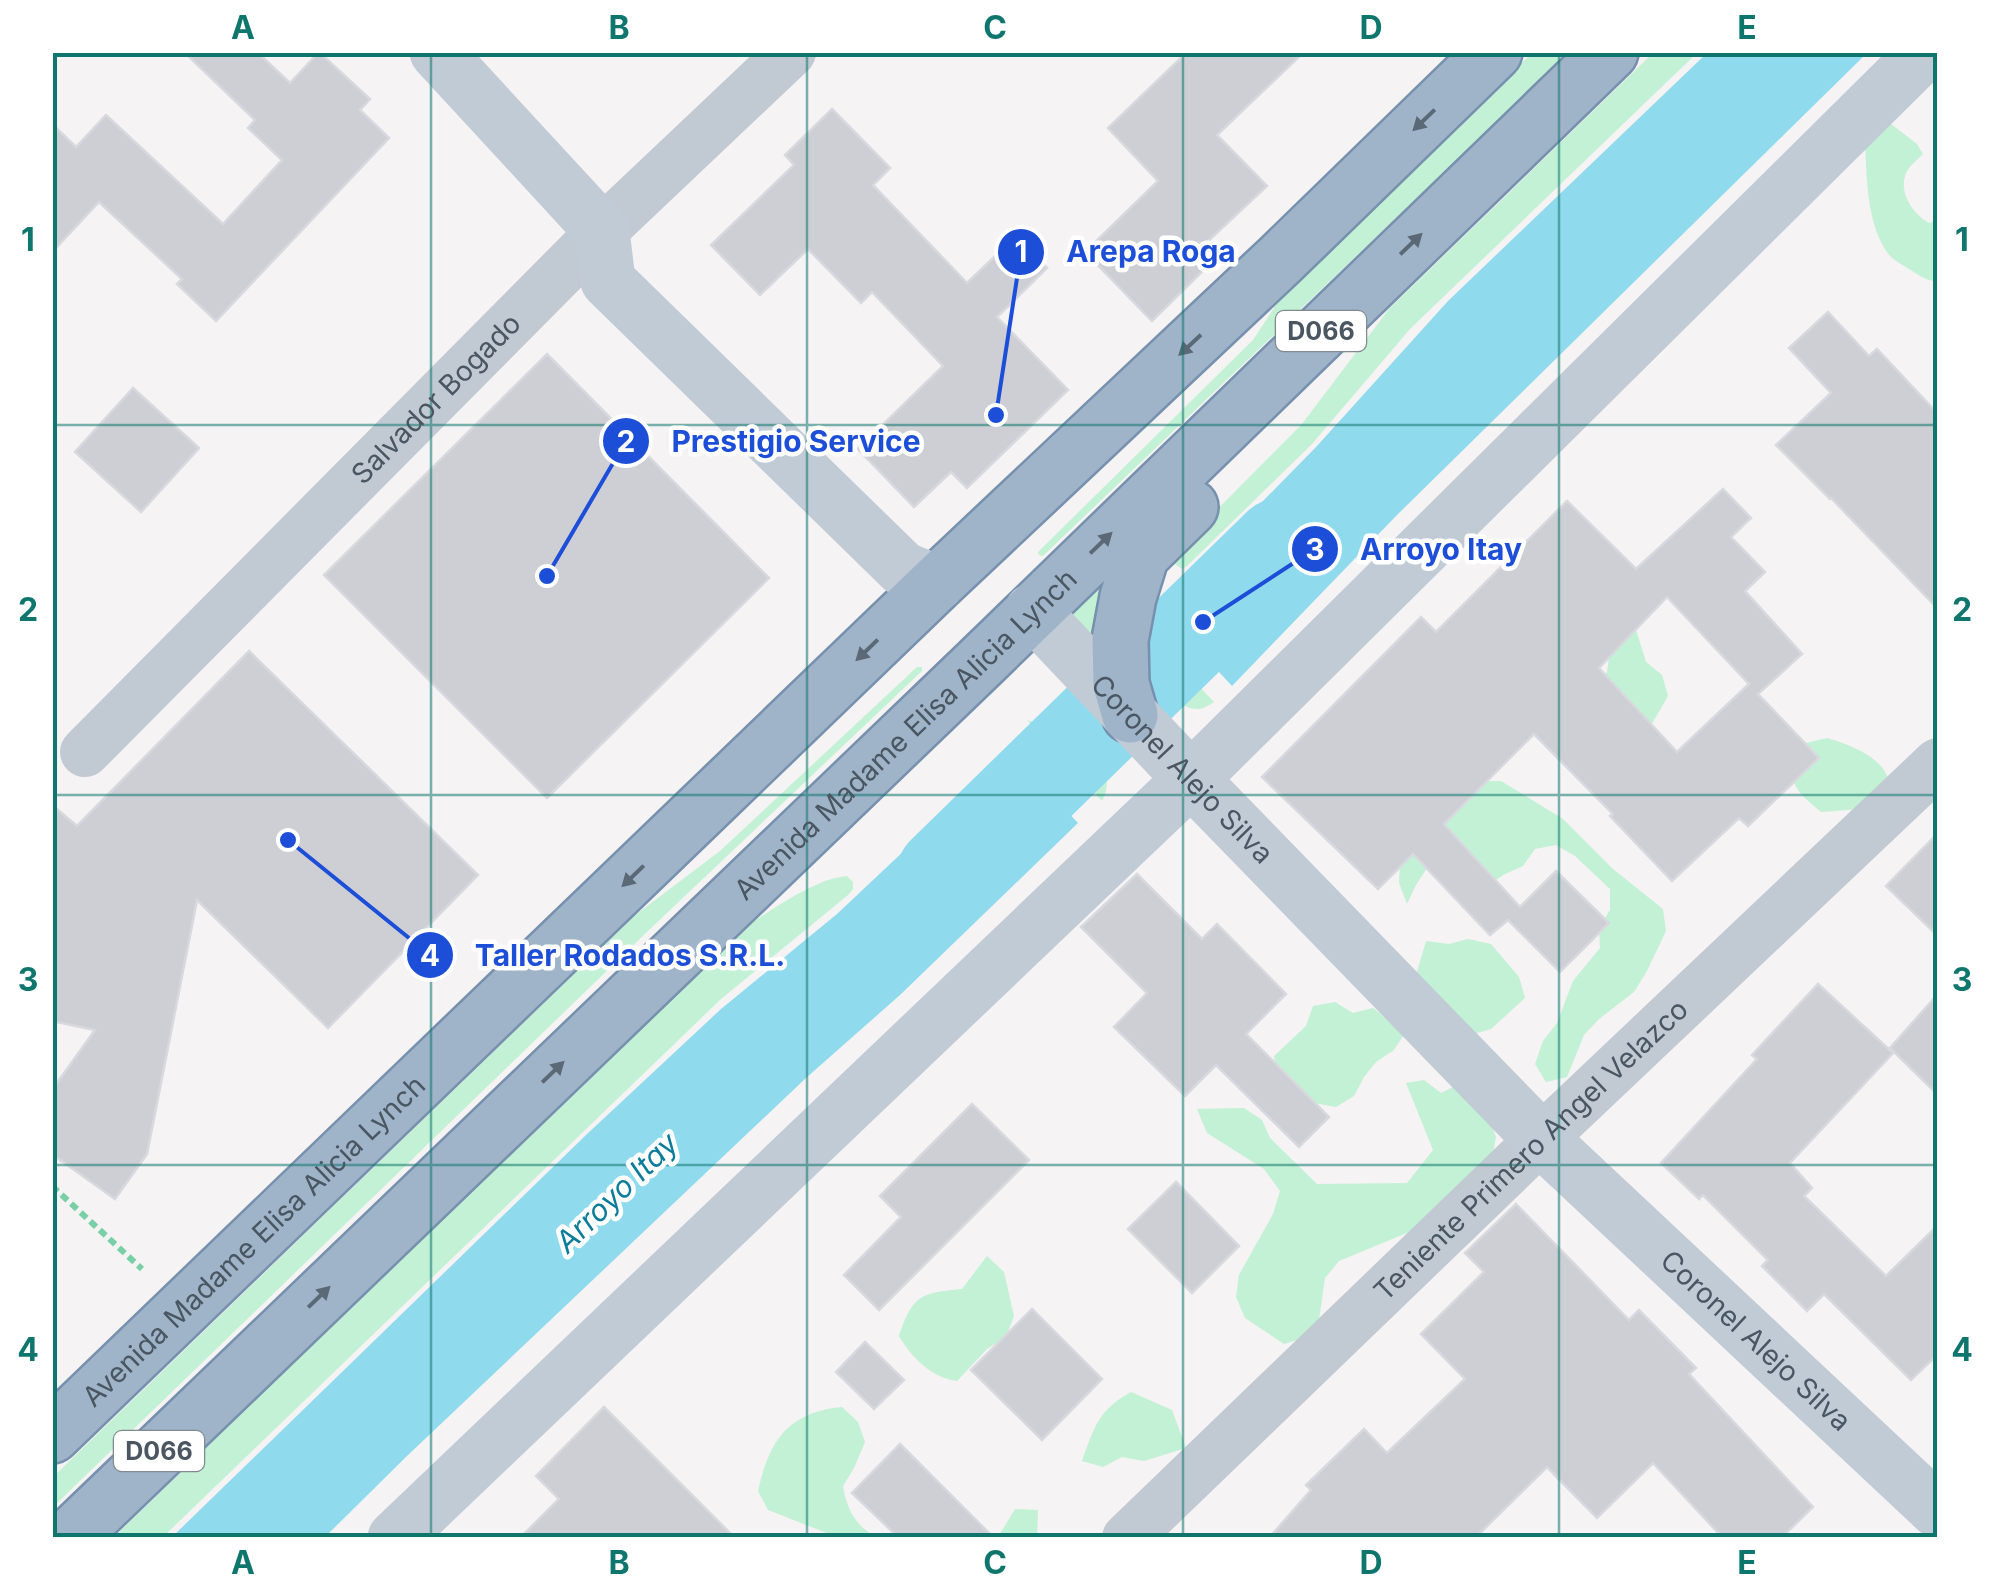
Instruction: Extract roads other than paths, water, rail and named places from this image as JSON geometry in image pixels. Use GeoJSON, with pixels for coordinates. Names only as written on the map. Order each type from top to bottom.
{"type":"FeatureCollection","features":[{"type":"Feature","properties":{"kind":"highway","name":"Avenida Madame Elisa Alicia Lynch"},"geometry":{"type":"LineString","coordinates":[[52,1436],[937,582],[1280,260],[1494,52]]}},
{"type":"Feature","properties":{"kind":"highway","name":"Avenida Madame Elisa Alicia Lynch"},"geometry":{"type":"LineString","coordinates":[[70,1538],[1610,52]]}},
{"type":"Feature","properties":{"kind":"highway"},"geometry":{"type":"LineString","coordinates":[[1161,748],[1121,684],[1120,640],[1141,555],[1288,412],[1359,295]]}},
{"type":"Feature","properties":{"kind":"highway","name":"Coronel Alejo Silva"},"geometry":{"type":"LineString","coordinates":[[937,582],[1032,612]]}},
{"type":"Feature","properties":{"kind":"main road"},"geometry":{"type":"LineString","coordinates":[[437,52],[602,231]]}},
{"type":"Feature","properties":{"kind":"main road"},"geometry":{"type":"LineString","coordinates":[[395,1538],[1161,748],[1925,52]]}},
{"type":"Feature","properties":{"kind":"main road","name":"Coronel Alejo Silva"},"geometry":{"type":"LineString","coordinates":[[602,231],[608,281],[903,569],[937,582]]}},
{"type":"Feature","properties":{"kind":"main road","name":"Coronel Alejo Silva"},"geometry":{"type":"LineString","coordinates":[[1032,612],[1541,1139],[1938,1512]]}},
{"type":"Feature","properties":{"kind":"street","name":"Salvador Bogado"},"geometry":{"type":"LineString","coordinates":[[86,752],[602,231],[791,52]]}},
{"type":"Feature","properties":{"kind":"street","name":"Teniente Primero Angel Velazco"},"geometry":{"type":"LineString","coordinates":[[1127,1538],[1938,763]]}},
{"type":"Feature","properties":{"kind":"water"},"geometry":{"type":"Polygon","coordinates":[[[1707,53],[1867,53],[1396,516],[1232,686],[1159,607],[1317,446],[1448,301],[1707,53]]]}},
{"type":"Feature","properties":{"kind":"water"},"geometry":{"type":"Polygon","coordinates":[[[1010,751],[1078,823],[325,1537],[172,1537],[586,1135],[721,1009],[837,914],[1010,751]]]}},
{"type":"Feature","properties":{"kind":"waterway","name":"Arroyo Itay"},"geometry":{"type":"LineString","coordinates":[[944,874],[1281,545]]}},
{"type":"Feature","properties":{"kind":"place","name":"Arepa Roga"},"geometry":{"type":"Point","coordinates":[996,415]}},
{"type":"Feature","properties":{"kind":"place","name":"Prestigio Service"},"geometry":{"type":"Point","coordinates":[547,576]}},
{"type":"Feature","properties":{"kind":"place","name":"Arroyo Itay"},"geometry":{"type":"Point","coordinates":[1203,622]}},
{"type":"Feature","properties":{"kind":"place","name":"Taller Rodados S.R.L."},"geometry":{"type":"Point","coordinates":[288,840]}}]}
